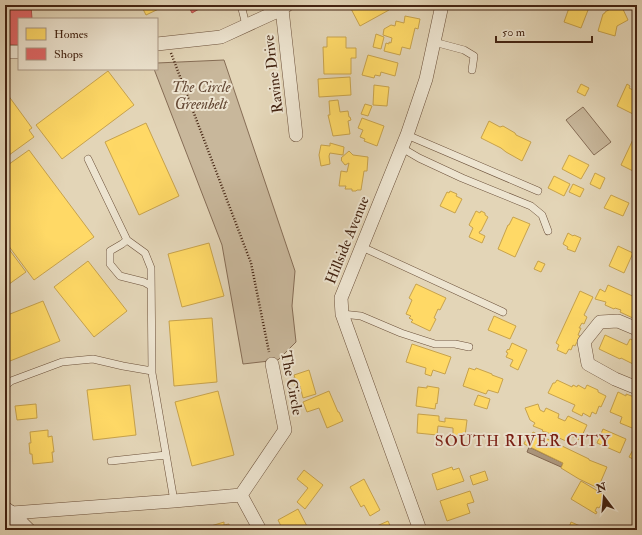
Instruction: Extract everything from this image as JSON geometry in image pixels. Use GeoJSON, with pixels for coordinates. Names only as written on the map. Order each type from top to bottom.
{"type":"FeatureCollection","features":[{"type":"Feature","properties":{"kind":"street","name":"Hillside Avenue"},"geometry":{"type":"LineString","coordinates":[[420,530],[342,314],[341,298],[402,148],[426,80],[442,5]]}},
{"type":"Feature","properties":{"kind":"street"},"geometry":{"type":"LineString","coordinates":[[162,44],[221,37],[285,7]]}},
{"type":"Feature","properties":{"kind":"street","name":"Ravine Drive"},"geometry":{"type":"LineString","coordinates":[[285,7],[296,135]]}},
{"type":"Feature","properties":{"kind":"street"},"geometry":{"type":"LineString","coordinates":[[5,52],[18,52]]}},
{"type":"Feature","properties":{"kind":"street"},"geometry":{"type":"LineString","coordinates":[[637,329],[618,321],[600,322],[584,342],[588,364],[615,379],[637,388]]}},
{"type":"Feature","properties":{"kind":"street","name":"The Circle"},"geometry":{"type":"LineString","coordinates":[[241,495],[284,430],[272,364]]}},
{"type":"Feature","properties":{"kind":"street"},"geometry":{"type":"LineString","coordinates":[[8,510],[174,502],[241,495],[260,530]]}},
{"type":"Feature","properties":{"kind":"street"},"geometry":{"type":"LineString","coordinates":[[8,510],[12,530]]}},
{"type":"Feature","properties":{"kind":"street"},"geometry":{"type":"LineString","coordinates":[[8,510],[29,530]]}},
{"type":"Feature","properties":{"kind":"lane"},"geometry":{"type":"LineString","coordinates":[[241,5],[246,26]]}},
{"type":"Feature","properties":{"kind":"lane"},"geometry":{"type":"LineString","coordinates":[[434,42],[464,50],[474,56],[472,70]]}},
{"type":"Feature","properties":{"kind":"lane"},"geometry":{"type":"LineString","coordinates":[[407,135],[538,192]]}},
{"type":"Feature","properties":{"kind":"lane"},"geometry":{"type":"LineString","coordinates":[[402,148],[419,158],[462,178],[531,206],[542,215],[548,231]]}},
{"type":"Feature","properties":{"kind":"lane"},"geometry":{"type":"LineString","coordinates":[[88,159],[127,240],[145,253],[151,268],[152,371],[174,502]]}},
{"type":"Feature","properties":{"kind":"lane"},"geometry":{"type":"LineString","coordinates":[[127,240],[110,251],[110,264],[120,276],[144,282],[151,286]]}},
{"type":"Feature","properties":{"kind":"lane"},"geometry":{"type":"LineString","coordinates":[[362,247],[503,312]]}},
{"type":"Feature","properties":{"kind":"lane"},"geometry":{"type":"LineString","coordinates":[[342,314],[361,316],[401,333],[436,344],[455,344],[469,347]]}},
{"type":"Feature","properties":{"kind":"lane"},"geometry":{"type":"LineString","coordinates":[[5,386],[11,381],[62,362],[93,359],[152,371]]}},
{"type":"Feature","properties":{"kind":"lane"},"geometry":{"type":"LineString","coordinates":[[111,461],[166,455]]}},
{"type":"Feature","properties":{"kind":"path","name":"The Circle"},"geometry":{"type":"LineString","coordinates":[[162,44],[251,263],[272,364]]}},
{"type":"Feature","properties":{"kind":"green space","name":"The Circle Greenbelt"},"geometry":{"type":"Polygon","coordinates":[[[224,60],[295,271],[292,306],[296,342],[278,360],[243,364],[222,245],[154,70],[158,70],[158,63],[224,60]]]}},
{"type":"Feature","properties":{"kind":"green space"},"geometry":{"type":"Polygon","coordinates":[[[583,107],[611,142],[594,155],[566,120],[583,107]]]}},
{"type":"Feature","properties":{"kind":"shaded area"},"geometry":{"type":"Polygon","coordinates":[[[529,447],[563,463],[561,467],[527,452],[529,447]]]}},
{"type":"Feature","properties":{"kind":"building: Homes"},"geometry":{"type":"Polygon","coordinates":[[[141,5],[167,5],[146,15],[141,5]]]}},
{"type":"Feature","properties":{"kind":"building: Homes"},"geometry":{"type":"Polygon","coordinates":[[[349,5],[386,5],[389,10],[360,26],[349,5]]]}},
{"type":"Feature","properties":{"kind":"building: Homes"},"geometry":{"type":"Polygon","coordinates":[[[405,5],[416,5],[408,10],[405,5]]]}},
{"type":"Feature","properties":{"kind":"building: Homes"},"geometry":{"type":"Polygon","coordinates":[[[570,5],[590,5],[581,28],[564,22],[570,5]]]}},
{"type":"Feature","properties":{"kind":"building: Homes"},"geometry":{"type":"Polygon","coordinates":[[[620,5],[628,20],[617,26],[615,36],[598,31],[603,14],[620,5]]]}},
{"type":"Feature","properties":{"kind":"building: Homes"},"geometry":{"type":"Polygon","coordinates":[[[405,16],[420,19],[418,29],[415,28],[410,49],[402,47],[400,55],[384,51],[386,43],[391,43],[392,38],[383,35],[384,29],[391,25],[395,26],[396,21],[404,23],[405,16]]]}},
{"type":"Feature","properties":{"kind":"building: Homes"},"geometry":{"type":"Polygon","coordinates":[[[376,34],[384,37],[381,49],[373,47],[376,34]]]}},
{"type":"Feature","properties":{"kind":"building: Homes"},"geometry":{"type":"Polygon","coordinates":[[[327,37],[346,37],[346,48],[356,48],[356,58],[351,58],[351,74],[324,74],[323,47],[327,47],[327,37]]]}},
{"type":"Feature","properties":{"kind":"building: Homes"},"geometry":{"type":"Polygon","coordinates":[[[368,55],[398,63],[395,76],[381,72],[380,76],[375,75],[374,78],[362,75],[368,55]]]}},
{"type":"Feature","properties":{"kind":"building: Homes"},"geometry":{"type":"Polygon","coordinates":[[[108,71],[134,105],[62,159],[36,125],[108,71]]]}},
{"type":"Feature","properties":{"kind":"building: Homes"},"geometry":{"type":"Polygon","coordinates":[[[350,77],[351,95],[319,97],[318,79],[350,77]]]}},
{"type":"Feature","properties":{"kind":"building: Homes"},"geometry":{"type":"Polygon","coordinates":[[[581,84],[589,88],[585,96],[577,92],[581,84]]]}},
{"type":"Feature","properties":{"kind":"building: Homes"},"geometry":{"type":"Polygon","coordinates":[[[627,84],[630,86],[629,88],[637,92],[637,116],[617,106],[627,84]]]}},
{"type":"Feature","properties":{"kind":"building: Homes"},"geometry":{"type":"Polygon","coordinates":[[[374,85],[389,87],[387,106],[373,105],[374,85]]]}},
{"type":"Feature","properties":{"kind":"building: Homes"},"geometry":{"type":"Polygon","coordinates":[[[5,91],[32,128],[29,130],[34,137],[5,158],[5,91]]]}},
{"type":"Feature","properties":{"kind":"building: Homes"},"geometry":{"type":"Polygon","coordinates":[[[338,100],[340,112],[348,111],[351,120],[348,121],[350,134],[333,136],[328,115],[330,115],[329,101],[338,100]]]}},
{"type":"Feature","properties":{"kind":"building: Homes"},"geometry":{"type":"Polygon","coordinates":[[[365,104],[372,106],[368,116],[361,114],[365,104]]]}},
{"type":"Feature","properties":{"kind":"building: Homes"},"geometry":{"type":"Polygon","coordinates":[[[362,118],[384,126],[377,146],[364,141],[365,139],[360,137],[363,130],[358,128],[362,118]]]}},
{"type":"Feature","properties":{"kind":"building: Homes"},"geometry":{"type":"Polygon","coordinates":[[[489,121],[500,127],[503,126],[516,135],[531,142],[522,161],[481,138],[489,121]]]}},
{"type":"Feature","properties":{"kind":"building: Homes"},"geometry":{"type":"Polygon","coordinates":[[[146,123],[179,196],[139,215],[105,142],[146,123]]]}},
{"type":"Feature","properties":{"kind":"building: Homes"},"geometry":{"type":"Polygon","coordinates":[[[637,131],[637,173],[621,165],[637,131]]]}},
{"type":"Feature","properties":{"kind":"building: Homes"},"geometry":{"type":"Polygon","coordinates":[[[330,143],[344,147],[343,155],[330,153],[330,164],[321,166],[319,155],[321,145],[330,146],[330,143]]]}},
{"type":"Feature","properties":{"kind":"building: Homes"},"geometry":{"type":"Polygon","coordinates":[[[29,150],[94,237],[34,280],[5,241],[5,167],[29,150]]]}},
{"type":"Feature","properties":{"kind":"building: Homes"},"geometry":{"type":"Polygon","coordinates":[[[349,151],[353,155],[368,157],[367,171],[364,171],[361,190],[352,191],[352,189],[345,189],[346,186],[339,186],[341,171],[347,172],[349,163],[345,165],[341,158],[349,151]]]}},
{"type":"Feature","properties":{"kind":"building: Homes"},"geometry":{"type":"Polygon","coordinates":[[[569,155],[589,165],[581,179],[562,169],[569,155]]]}},
{"type":"Feature","properties":{"kind":"building: Homes"},"geometry":{"type":"Polygon","coordinates":[[[595,173],[605,178],[600,189],[590,184],[595,173]]]}},
{"type":"Feature","properties":{"kind":"building: Homes"},"geometry":{"type":"Polygon","coordinates":[[[554,176],[570,184],[564,196],[548,188],[554,176]]]}},
{"type":"Feature","properties":{"kind":"building: Homes"},"geometry":{"type":"Polygon","coordinates":[[[573,184],[584,189],[580,197],[569,192],[573,184]]]}},
{"type":"Feature","properties":{"kind":"building: Homes"},"geometry":{"type":"Polygon","coordinates":[[[450,191],[457,194],[456,196],[462,199],[455,213],[440,206],[447,192],[449,193],[450,191]]]}},
{"type":"Feature","properties":{"kind":"building: Homes"},"geometry":{"type":"Polygon","coordinates":[[[611,195],[629,203],[623,216],[604,208],[611,195]]]}},
{"type":"Feature","properties":{"kind":"building: Homes"},"geometry":{"type":"Polygon","coordinates":[[[476,211],[485,213],[488,217],[479,233],[485,236],[482,243],[469,237],[473,228],[469,225],[476,211]]]}},
{"type":"Feature","properties":{"kind":"building: Homes"},"geometry":{"type":"Polygon","coordinates":[[[513,217],[530,224],[515,257],[498,249],[513,217]]]}},
{"type":"Feature","properties":{"kind":"building: Homes"},"geometry":{"type":"Polygon","coordinates":[[[568,233],[581,238],[575,252],[567,249],[568,247],[563,244],[568,233]]]}},
{"type":"Feature","properties":{"kind":"building: Homes"},"geometry":{"type":"Polygon","coordinates":[[[209,243],[224,296],[182,307],[168,254],[209,243]]]}},
{"type":"Feature","properties":{"kind":"building: Homes"},"geometry":{"type":"Polygon","coordinates":[[[5,244],[26,272],[5,287],[5,244]]]}},
{"type":"Feature","properties":{"kind":"building: Homes"},"geometry":{"type":"Polygon","coordinates":[[[618,246],[633,253],[624,273],[609,266],[618,246]]]}},
{"type":"Feature","properties":{"kind":"building: Homes"},"geometry":{"type":"Polygon","coordinates":[[[88,261],[127,311],[94,337],[54,287],[88,261]]]}},
{"type":"Feature","properties":{"kind":"building: Homes"},"geometry":{"type":"Polygon","coordinates":[[[538,261],[545,264],[541,272],[534,269],[538,261]]]}},
{"type":"Feature","properties":{"kind":"building: Homes"},"geometry":{"type":"Polygon","coordinates":[[[416,284],[446,298],[440,310],[438,309],[434,318],[436,319],[430,331],[411,322],[413,320],[409,318],[411,316],[406,314],[412,300],[409,298],[416,284]]]}},
{"type":"Feature","properties":{"kind":"building: Homes"},"geometry":{"type":"Polygon","coordinates":[[[608,285],[637,298],[637,320],[620,312],[621,310],[605,305],[606,302],[595,299],[600,289],[605,292],[608,285]]]}},
{"type":"Feature","properties":{"kind":"building: Homes"},"geometry":{"type":"Polygon","coordinates":[[[580,291],[593,297],[584,315],[587,317],[584,324],[582,323],[579,328],[581,328],[578,335],[580,336],[575,346],[573,345],[571,350],[569,349],[566,354],[557,350],[559,345],[556,343],[580,291]]]}},
{"type":"Feature","properties":{"kind":"building: Homes"},"geometry":{"type":"Polygon","coordinates":[[[43,301],[60,341],[5,363],[5,316],[43,301]]]}},
{"type":"Feature","properties":{"kind":"building: Homes"},"geometry":{"type":"Polygon","coordinates":[[[494,316],[516,326],[510,339],[488,330],[494,316]]]}},
{"type":"Feature","properties":{"kind":"building: Homes"},"geometry":{"type":"Polygon","coordinates":[[[212,318],[217,382],[174,386],[169,321],[212,318]]]}},
{"type":"Feature","properties":{"kind":"building: Homes"},"geometry":{"type":"Polygon","coordinates":[[[605,335],[627,345],[630,339],[637,342],[637,366],[599,349],[605,335]]]}},
{"type":"Feature","properties":{"kind":"building: Homes"},"geometry":{"type":"Polygon","coordinates":[[[512,343],[527,350],[518,370],[510,366],[513,360],[506,357],[508,353],[506,352],[508,349],[509,350],[512,343]]]}},
{"type":"Feature","properties":{"kind":"building: Homes"},"geometry":{"type":"Polygon","coordinates":[[[412,344],[451,357],[445,374],[433,370],[431,376],[425,374],[426,368],[406,362],[412,344]]]}},
{"type":"Feature","properties":{"kind":"building: Homes"},"geometry":{"type":"Polygon","coordinates":[[[469,368],[475,370],[476,368],[503,379],[498,393],[488,390],[486,394],[463,386],[469,368]]]}},
{"type":"Feature","properties":{"kind":"building: Homes"},"geometry":{"type":"Polygon","coordinates":[[[309,370],[316,394],[303,398],[300,386],[296,388],[293,378],[295,378],[294,375],[309,370]]]}},
{"type":"Feature","properties":{"kind":"building: Homes"},"geometry":{"type":"Polygon","coordinates":[[[557,380],[572,387],[573,385],[577,387],[578,385],[585,389],[587,385],[606,396],[601,407],[599,406],[596,414],[592,412],[590,417],[583,413],[582,416],[572,411],[575,405],[548,393],[553,383],[557,380]]]}},
{"type":"Feature","properties":{"kind":"building: Homes"},"geometry":{"type":"Polygon","coordinates":[[[130,385],[136,435],[93,440],[87,390],[130,385]]]}},
{"type":"Feature","properties":{"kind":"building: Homes"},"geometry":{"type":"Polygon","coordinates":[[[427,386],[439,388],[435,409],[416,406],[418,387],[427,388],[427,386]]]}},
{"type":"Feature","properties":{"kind":"building: Homes"},"geometry":{"type":"Polygon","coordinates":[[[218,391],[234,455],[192,466],[175,402],[218,391]]]}},
{"type":"Feature","properties":{"kind":"building: Homes"},"geometry":{"type":"Polygon","coordinates":[[[329,391],[343,421],[327,428],[319,408],[307,412],[303,402],[329,391]]]}},
{"type":"Feature","properties":{"kind":"building: Homes"},"geometry":{"type":"Polygon","coordinates":[[[618,392],[626,396],[626,394],[637,398],[637,430],[620,423],[622,417],[610,412],[618,392]]]}},
{"type":"Feature","properties":{"kind":"building: Homes"},"geometry":{"type":"Polygon","coordinates":[[[478,395],[490,399],[487,409],[474,405],[478,395]]]}},
{"type":"Feature","properties":{"kind":"building: Homes"},"geometry":{"type":"Polygon","coordinates":[[[36,404],[37,418],[17,420],[15,406],[36,404]]]}},
{"type":"Feature","properties":{"kind":"building: Homes"},"geometry":{"type":"Polygon","coordinates":[[[538,404],[540,410],[544,412],[546,408],[559,414],[558,418],[565,421],[568,416],[587,425],[580,440],[571,436],[568,442],[533,426],[535,423],[530,420],[525,408],[538,404]]]}},
{"type":"Feature","properties":{"kind":"building: Homes"},"geometry":{"type":"Polygon","coordinates":[[[418,414],[439,416],[439,421],[445,422],[445,418],[467,420],[465,436],[453,437],[453,428],[438,426],[437,435],[417,433],[418,414]]]}},
{"type":"Feature","properties":{"kind":"building: Homes"},"geometry":{"type":"Polygon","coordinates":[[[603,429],[626,439],[620,453],[597,443],[603,429]]]}},
{"type":"Feature","properties":{"kind":"building: Homes"},"geometry":{"type":"Polygon","coordinates":[[[48,430],[48,437],[52,436],[54,452],[52,452],[53,462],[33,464],[32,454],[30,454],[30,432],[48,430]]]}},
{"type":"Feature","properties":{"kind":"building: Homes"},"geometry":{"type":"Polygon","coordinates":[[[533,432],[589,460],[607,467],[598,488],[561,468],[563,463],[524,444],[527,437],[530,439],[533,432]]]}},
{"type":"Feature","properties":{"kind":"building: Homes"},"geometry":{"type":"Polygon","coordinates":[[[635,446],[637,447],[637,461],[629,457],[635,446]]]}},
{"type":"Feature","properties":{"kind":"building: Homes"},"geometry":{"type":"Polygon","coordinates":[[[452,467],[453,470],[459,468],[464,481],[437,490],[432,474],[452,467]]]}},
{"type":"Feature","properties":{"kind":"building: Homes"},"geometry":{"type":"Polygon","coordinates":[[[304,470],[323,485],[305,509],[297,502],[308,488],[297,479],[304,470]]]}},
{"type":"Feature","properties":{"kind":"building: Homes"},"geometry":{"type":"Polygon","coordinates":[[[485,471],[488,480],[473,485],[470,476],[485,471]]]}},
{"type":"Feature","properties":{"kind":"building: Homes"},"geometry":{"type":"Polygon","coordinates":[[[364,479],[380,510],[370,516],[364,505],[361,507],[350,487],[364,479]]]}},
{"type":"Feature","properties":{"kind":"building: Homes"},"geometry":{"type":"Polygon","coordinates":[[[581,481],[606,496],[599,508],[597,507],[595,511],[597,512],[596,514],[571,499],[581,481]]]}},
{"type":"Feature","properties":{"kind":"building: Homes"},"geometry":{"type":"Polygon","coordinates":[[[470,491],[474,502],[467,504],[470,513],[447,521],[440,501],[470,491]]]}},
{"type":"Feature","properties":{"kind":"building: Homes"},"geometry":{"type":"Polygon","coordinates":[[[298,509],[309,530],[283,530],[278,520],[298,509]]]}},
{"type":"Feature","properties":{"kind":"building: Homes"},"geometry":{"type":"Polygon","coordinates":[[[388,521],[392,530],[368,530],[388,521]]]}},
{"type":"Feature","properties":{"kind":"building: Homes"},"geometry":{"type":"Polygon","coordinates":[[[224,522],[224,525],[229,524],[230,530],[198,530],[224,522]]]}},
{"type":"Feature","properties":{"kind":"building: Homes"},"geometry":{"type":"Polygon","coordinates":[[[571,522],[589,530],[568,530],[571,522]]]}},
{"type":"Feature","properties":{"kind":"building: Homes"},"geometry":{"type":"Polygon","coordinates":[[[184,528],[184,530],[157,530],[184,528]]]}},
{"type":"Feature","properties":{"kind":"building: Shops"},"geometry":{"type":"Polygon","coordinates":[[[5,5],[31,5],[32,18],[18,18],[18,45],[5,44],[5,5]]]}},
{"type":"Feature","properties":{"kind":"building: Shops"},"geometry":{"type":"Polygon","coordinates":[[[188,5],[206,5],[192,13],[188,5]]]}},
{"type":"Feature","properties":{"kind":"district","name":"SOUTH RIVER CITY"},"geometry":{"type":"Point","coordinates":[523,440]}}]}
